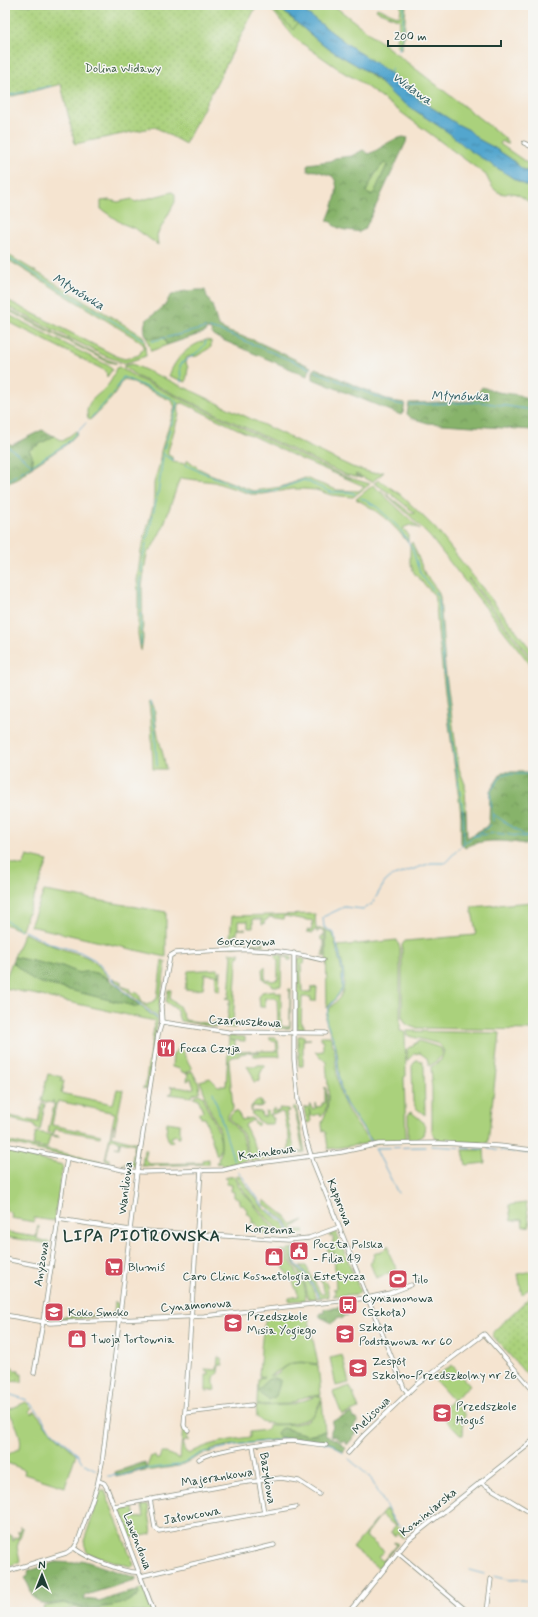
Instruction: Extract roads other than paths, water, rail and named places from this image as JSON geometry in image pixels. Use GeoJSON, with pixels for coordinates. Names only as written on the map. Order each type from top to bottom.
{"type":"FeatureCollection","features":[{"type":"Feature","properties":{"kind":"street"},"geometry":{"type":"LineString","coordinates":[[524,143],[532,148],[533,146]]}},
{"type":"Feature","properties":{"kind":"street","name":"Gorczycowa"},"geometry":{"type":"LineString","coordinates":[[170,956],[175,953],[266,949],[294,953],[324,960]]}},
{"type":"Feature","properties":{"kind":"street","name":"Kaparowa"},"geometry":{"type":"LineString","coordinates":[[294,953],[294,1059],[298,1100],[305,1136],[311,1156],[367,1298],[404,1388],[408,1393]]}},
{"type":"Feature","properties":{"kind":"street","name":"Waniliowa"},"geometry":{"type":"LineString","coordinates":[[74,1548],[78,1541],[99,1481],[101,1471],[137,1172],[158,1035],[162,1022],[161,1006],[170,956]]}},
{"type":"Feature","properties":{"kind":"street","name":"Czarnuszkowa"},"geometry":{"type":"LineString","coordinates":[[162,1022],[228,1032],[326,1033]]}},
{"type":"Feature","properties":{"kind":"street","name":"Kminkowa"},"geometry":{"type":"LineString","coordinates":[[5,1145],[137,1172],[223,1170],[244,1165],[342,1152],[379,1144],[440,1142],[533,1150]]}},
{"type":"Feature","properties":{"kind":"street","name":"Anyżowa"},"geometry":{"type":"LineString","coordinates":[[34,1373],[67,1158]]}},
{"type":"Feature","properties":{"kind":"street"},"geometry":{"type":"LineString","coordinates":[[188,1430],[184,1428],[201,1170]]}},
{"type":"Feature","properties":{"kind":"street","name":"Korzenna"},"geometry":{"type":"LineString","coordinates":[[58,1219],[130,1230],[292,1240],[309,1238],[339,1227]]}},
{"type":"Feature","properties":{"kind":"street"},"geometry":{"type":"LineString","coordinates":[[5,1259],[51,1268]]}},
{"type":"Feature","properties":{"kind":"street","name":"Cynamonowa"},"geometry":{"type":"LineString","coordinates":[[5,1315],[43,1322],[120,1320],[222,1314],[367,1298],[390,1293],[411,1285]]}},
{"type":"Feature","properties":{"kind":"street","name":"Melisowa"},"geometry":{"type":"LineString","coordinates":[[348,1453],[363,1436],[408,1393],[484,1334],[533,1390]]}},
{"type":"Feature","properties":{"kind":"street"},"geometry":{"type":"LineString","coordinates":[[186,1413],[252,1405]]}},
{"type":"Feature","properties":{"kind":"street","name":"Kominiarska"},"geometry":{"type":"LineString","coordinates":[[348,1612],[409,1538],[533,1441]]}},
{"type":"Feature","properties":{"kind":"street"},"geometry":{"type":"LineString","coordinates":[[199,1459],[228,1450],[253,1446],[292,1442],[326,1445]]}},
{"type":"Feature","properties":{"kind":"street","name":"Bazyliowa"},"geometry":{"type":"LineString","coordinates":[[253,1446],[264,1513]]}},
{"type":"Feature","properties":{"kind":"street","name":"Majerankowa"},"geometry":{"type":"LineString","coordinates":[[114,1506],[259,1480],[281,1478],[293,1479],[319,1494]]}},
{"type":"Feature","properties":{"kind":"street","name":"Lawendowa"},"geometry":{"type":"LineString","coordinates":[[99,1481],[106,1485],[154,1612]]}},
{"type":"Feature","properties":{"kind":"street"},"geometry":{"type":"LineString","coordinates":[[480,1482],[533,1514]]}},
{"type":"Feature","properties":{"kind":"street","name":"Jałowcowa"},"geometry":{"type":"LineString","coordinates":[[150,1499],[155,1528],[159,1531],[296,1507]]}},
{"type":"Feature","properties":{"kind":"street"},"geometry":{"type":"LineString","coordinates":[[5,1572],[61,1556],[74,1548],[87,1557],[140,1574],[274,1545]]}},
{"type":"Feature","properties":{"kind":"street"},"geometry":{"type":"LineString","coordinates":[[397,1552],[468,1612]]}},
{"type":"Feature","properties":{"kind":"street"},"geometry":{"type":"LineString","coordinates":[[487,1612],[491,1579]]}},
{"type":"Feature","properties":{"kind":"water"},"geometry":{"type":"Polygon","coordinates":[[[276,5],[296,5],[350,46],[390,73],[420,100],[469,130],[478,139],[493,147],[533,175],[533,189],[469,150],[449,133],[395,97],[377,79],[324,46],[276,5]]]}},
{"type":"Feature","properties":{"kind":"waterway"},"geometry":{"type":"LineString","coordinates":[[5,6],[14,5]]}},
{"type":"Feature","properties":{"kind":"waterway"},"geometry":{"type":"LineString","coordinates":[[399,50],[402,37],[404,5]]}},
{"type":"Feature","properties":{"kind":"waterway","name":"Widawa"},"geometry":{"type":"LineString","coordinates":[[390,73],[392,68]]}},
{"type":"Feature","properties":{"kind":"waterway"},"geometry":{"type":"LineString","coordinates":[[5,96],[51,86]]}},
{"type":"Feature","properties":{"kind":"waterway","name":"Młynówka"},"geometry":{"type":"LineString","coordinates":[[5,256],[144,340]]}},
{"type":"Feature","properties":{"kind":"waterway","name":"Młynówka"},"geometry":{"type":"LineString","coordinates":[[152,341],[206,328]]}},
{"type":"Feature","properties":{"kind":"waterway","name":"Młynówka"},"geometry":{"type":"LineString","coordinates":[[209,328],[226,333],[311,369]]}},
{"type":"Feature","properties":{"kind":"waterway"},"geometry":{"type":"LineString","coordinates":[[181,382],[180,365],[199,351],[205,345],[206,341]]}},
{"type":"Feature","properties":{"kind":"waterway","name":"Młynówka"},"geometry":{"type":"LineString","coordinates":[[315,371],[392,403],[404,405]]}},
{"type":"Feature","properties":{"kind":"waterway"},"geometry":{"type":"LineString","coordinates":[[91,418],[113,394],[123,377],[173,399],[177,403],[164,448],[158,493],[143,557],[140,591],[141,645]]}},
{"type":"Feature","properties":{"kind":"waterway","name":"Młynówka"},"geometry":{"type":"LineString","coordinates":[[410,405],[480,402],[533,410]]}},
{"type":"Feature","properties":{"kind":"waterway"},"geometry":{"type":"LineString","coordinates":[[5,482],[66,444],[86,423]]}},
{"type":"Feature","properties":{"kind":"waterway"},"geometry":{"type":"LineString","coordinates":[[5,444],[31,464]]}},
{"type":"Feature","properties":{"kind":"waterway"},"geometry":{"type":"LineString","coordinates":[[164,455],[173,460]]}},
{"type":"Feature","properties":{"kind":"waterway"},"geometry":{"type":"LineString","coordinates":[[185,465],[250,492],[270,492],[304,480],[331,492],[349,492],[355,494]]}},
{"type":"Feature","properties":{"kind":"waterway"},"geometry":{"type":"LineString","coordinates":[[361,498],[377,507],[399,528],[412,548],[420,573],[437,595],[439,602],[441,641],[453,747],[463,812],[464,843]]}},
{"type":"Feature","properties":{"kind":"waterway"},"geometry":{"type":"LineString","coordinates":[[151,701],[155,729],[157,766]]}},
{"type":"Feature","properties":{"kind":"waterway"},"geometry":{"type":"LineString","coordinates":[[493,821],[490,792],[503,774],[533,774]]}},
{"type":"Feature","properties":{"kind":"waterway"},"geometry":{"type":"LineString","coordinates":[[493,814],[527,837],[533,839]]}},
{"type":"Feature","properties":{"kind":"waterway"},"geometry":{"type":"LineString","coordinates":[[373,902],[385,882],[391,877],[431,863],[445,863],[464,843],[491,825]]}},
{"type":"Feature","properties":{"kind":"waterway"},"geometry":{"type":"LineString","coordinates":[[474,836],[494,833],[527,837]]}},
{"type":"Feature","properties":{"kind":"waterway"},"geometry":{"type":"LineString","coordinates":[[372,904],[363,909],[344,907],[323,917],[324,927],[334,933],[343,972],[342,989],[328,1009],[326,1021],[335,1043],[340,1086],[344,1101],[372,1142]]}},
{"type":"Feature","properties":{"kind":"waterway"},"geometry":{"type":"LineString","coordinates":[[5,920],[21,930]]}},
{"type":"Feature","properties":{"kind":"waterway"},"geometry":{"type":"LineString","coordinates":[[24,931],[51,944],[80,952],[95,960],[125,992],[158,1019]]}},
{"type":"Feature","properties":{"kind":"waterway"},"geometry":{"type":"LineString","coordinates":[[213,1092],[234,1161]]}},
{"type":"Feature","properties":{"kind":"waterway"},"geometry":{"type":"LineString","coordinates":[[431,1146],[484,1149]]}},
{"type":"Feature","properties":{"kind":"waterway"},"geometry":{"type":"LineString","coordinates":[[398,1193],[375,1148],[425,1147]]}},
{"type":"Feature","properties":{"kind":"waterway"},"geometry":{"type":"LineString","coordinates":[[488,1149],[497,1150]]}},
{"type":"Feature","properties":{"kind":"waterway"},"geometry":{"type":"LineString","coordinates":[[501,1150],[514,1152]]}},
{"type":"Feature","properties":{"kind":"waterway"},"geometry":{"type":"LineString","coordinates":[[518,1152],[533,1154]]}},
{"type":"Feature","properties":{"kind":"waterway"},"geometry":{"type":"LineString","coordinates":[[239,1172],[264,1207]]}},
{"type":"Feature","properties":{"kind":"waterway"},"geometry":{"type":"LineString","coordinates":[[268,1210],[285,1222],[290,1234]]}},
{"type":"Feature","properties":{"kind":"waterway"},"geometry":{"type":"LineString","coordinates":[[293,1250],[296,1264],[307,1276],[319,1297]]}},
{"type":"Feature","properties":{"kind":"waterway"},"geometry":{"type":"LineString","coordinates":[[5,1393],[27,1400],[40,1414],[47,1426],[76,1452],[82,1462]]}},
{"type":"Feature","properties":{"kind":"waterway"},"geometry":{"type":"LineString","coordinates":[[108,1476],[124,1475],[144,1469],[179,1465],[202,1453],[236,1445],[284,1439],[327,1443],[334,1445],[343,1453]]}},
{"type":"Feature","properties":{"kind":"waterway"},"geometry":{"type":"LineString","coordinates":[[349,1459],[370,1477],[394,1521],[407,1534]]}},
{"type":"Feature","properties":{"kind":"waterway"},"geometry":{"type":"LineString","coordinates":[[85,1464],[96,1470]]}},
{"type":"Feature","properties":{"kind":"waterway"},"geometry":{"type":"LineString","coordinates":[[469,1570],[484,1574]]}},
{"type":"Feature","properties":{"kind":"waterway"},"geometry":{"type":"LineString","coordinates":[[494,1576],[509,1580],[524,1579],[533,1581]]}},
{"type":"Feature","properties":{"kind":"place","name":"Focca Czyja"},"geometry":{"type":"Point","coordinates":[166,1048]}},
{"type":"Feature","properties":{"kind":"place","name":"Poczta Polska - Filia 49"},"geometry":{"type":"Point","coordinates":[299,1251]}},
{"type":"Feature","properties":{"kind":"place","name":"Caro Clinic Kosmetologia Estetycza"},"geometry":{"type":"Point","coordinates":[274,1257]}},
{"type":"Feature","properties":{"kind":"place","name":"Blumiś"},"geometry":{"type":"Point","coordinates":[114,1267]}},
{"type":"Feature","properties":{"kind":"place","name":"Tilo"},"geometry":{"type":"Point","coordinates":[398,1279]}},
{"type":"Feature","properties":{"kind":"place","name":"Cynamonowa (Szkoła)"},"geometry":{"type":"Point","coordinates":[348,1305]}},
{"type":"Feature","properties":{"kind":"place","name":"Koko Smoko"},"geometry":{"type":"Point","coordinates":[54,1312]}},
{"type":"Feature","properties":{"kind":"place","name":"Przedszkole Misia Yogiego"},"geometry":{"type":"Point","coordinates":[233,1323]}},
{"type":"Feature","properties":{"kind":"place","name":"Szkoła Podstawowa nr 60"},"geometry":{"type":"Point","coordinates":[345,1334]}},
{"type":"Feature","properties":{"kind":"place","name":"Twoja Tortownia"},"geometry":{"type":"Point","coordinates":[77,1339]}},
{"type":"Feature","properties":{"kind":"place","name":"Zespół Szkolno-Przedszkolny nr 26"},"geometry":{"type":"Point","coordinates":[358,1368]}},
{"type":"Feature","properties":{"kind":"place","name":"Przedszkole Hoguś"},"geometry":{"type":"Point","coordinates":[442,1413]}},
{"type":"Feature","properties":{"kind":"district","name":"LIPA PIOTROWSKA"},"geometry":{"type":"Point","coordinates":[142,1235]}},
{"type":"Feature","properties":{"kind":"park label","name":"Dolina Widawy"},"geometry":{"type":"Point","coordinates":[123,68]}}]}
